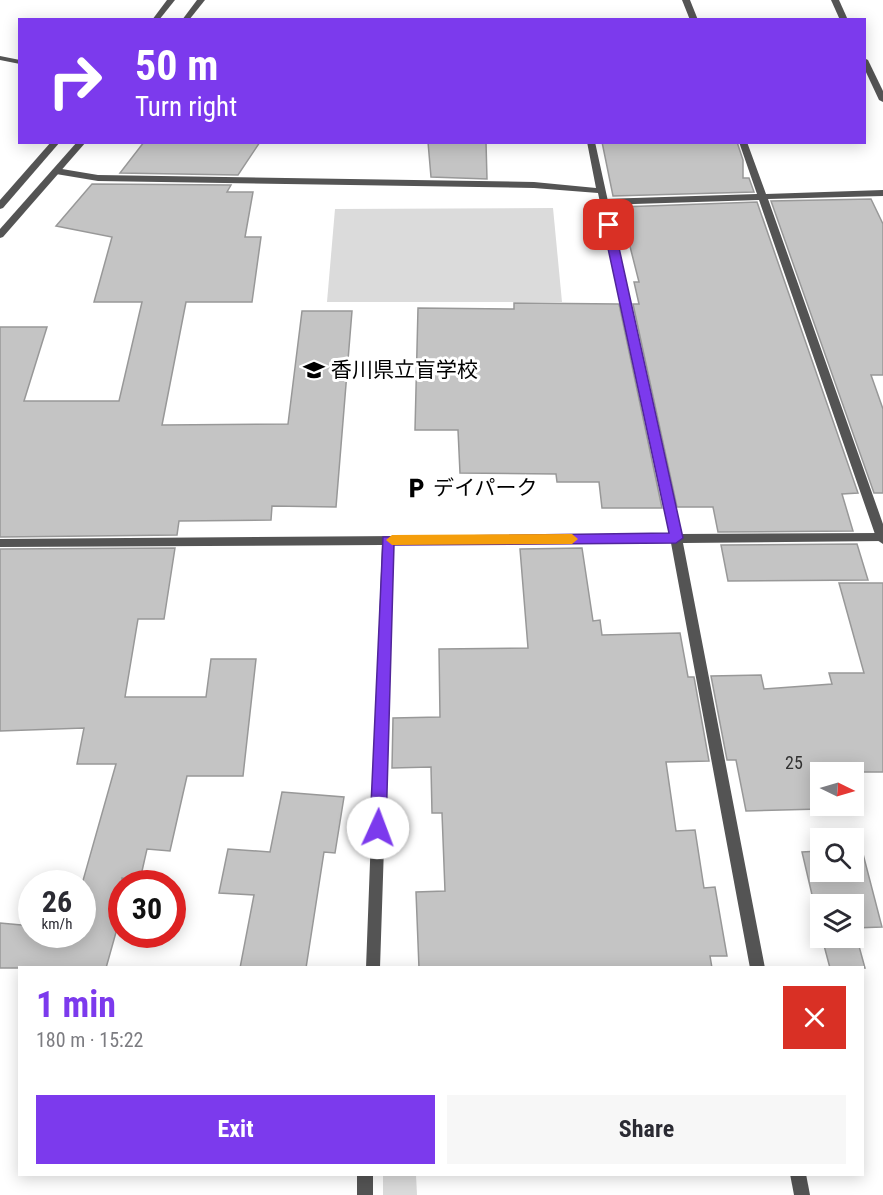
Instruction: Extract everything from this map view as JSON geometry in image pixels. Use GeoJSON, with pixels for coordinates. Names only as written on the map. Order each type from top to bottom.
{"type":"FeatureCollection","features":[{"type":"Feature","properties":{"kind":"street"},"geometry":{"type":"LineString","coordinates":[[157,18],[171,0]]}},
{"type":"Feature","properties":{"kind":"street"},"geometry":{"type":"LineString","coordinates":[[187,18],[201,0]]}},
{"type":"Feature","properties":{"kind":"street"},"geometry":{"type":"LineString","coordinates":[[686,0],[693,18]]}},
{"type":"Feature","properties":{"kind":"street"},"geometry":{"type":"LineString","coordinates":[[835,0],[843,18]]}},
{"type":"Feature","properties":{"kind":"street"},"geometry":{"type":"LineString","coordinates":[[0,58],[18,62]]}},
{"type":"Feature","properties":{"kind":"street"},"geometry":{"type":"LineString","coordinates":[[866,64],[883,100]]}},
{"type":"Feature","properties":{"kind":"street"},"geometry":{"type":"LineString","coordinates":[[0,206],[54,144]]}},
{"type":"Feature","properties":{"kind":"street"},"geometry":{"type":"LineString","coordinates":[[0,235],[80,144]]}},
{"type":"Feature","properties":{"kind":"street"},"geometry":{"type":"LineString","coordinates":[[591,144],[676,538],[758,966]]}},
{"type":"Feature","properties":{"kind":"street"},"geometry":{"type":"LineString","coordinates":[[0,543],[883,538],[744,144]]}},
{"type":"Feature","properties":{"kind":"street"},"geometry":{"type":"LineString","coordinates":[[56,171],[98,178],[534,185],[602,196],[762,198],[883,193]]}},
{"type":"Feature","properties":{"kind":"street"},"geometry":{"type":"LineString","coordinates":[[373,966],[388,540]]}},
{"type":"Feature","properties":{"kind":"street"},"geometry":{"type":"LineString","coordinates":[[365,1176],[365,1195]]}},
{"type":"Feature","properties":{"kind":"street"},"geometry":{"type":"LineString","coordinates":[[798,1176],[802,1195]]}},
{"type":"Feature","properties":{"kind":"shaded area"},"geometry":{"type":"Polygon","coordinates":[[[553,208],[562,302],[327,302],[335,209],[553,208]]]}},
{"type":"Feature","properties":{"kind":"shaded area"},"geometry":{"type":"Polygon","coordinates":[[[383,1176],[416,1176],[417,1195],[383,1195],[383,1176]]]}},
{"type":"Feature","properties":{"kind":"building"},"geometry":{"type":"Polygon","coordinates":[[[142,144],[259,144],[238,175],[120,173],[142,144]]]}},
{"type":"Feature","properties":{"kind":"building"},"geometry":{"type":"Polygon","coordinates":[[[428,144],[486,144],[487,179],[431,177],[428,144]]]}},
{"type":"Feature","properties":{"kind":"building"},"geometry":{"type":"Polygon","coordinates":[[[602,144],[738,144],[743,160],[743,178],[749,178],[754,192],[613,196],[602,144]]]}},
{"type":"Feature","properties":{"kind":"building"},"geometry":{"type":"Polygon","coordinates":[[[92,184],[231,185],[227,192],[253,192],[245,237],[261,237],[252,302],[186,302],[162,425],[288,424],[302,311],[352,311],[336,507],[272,506],[271,520],[179,521],[177,535],[0,537],[0,327],[47,327],[24,401],[119,401],[142,302],[94,302],[112,237],[56,226],[92,184]]]}},
{"type":"Feature","properties":{"kind":"building"},"geometry":{"type":"Polygon","coordinates":[[[871,199],[883,224],[883,375],[871,375],[883,409],[883,493],[874,493],[771,201],[871,199]]]}},
{"type":"Feature","properties":{"kind":"building"},"geometry":{"type":"Polygon","coordinates":[[[757,202],[858,493],[842,494],[853,531],[718,532],[713,507],[677,507],[633,304],[639,304],[634,282],[639,282],[620,207],[757,202]]]}},
{"type":"Feature","properties":{"kind":"building"},"geometry":{"type":"Polygon","coordinates":[[[514,303],[619,304],[662,508],[602,508],[599,482],[557,482],[556,474],[460,473],[458,430],[415,430],[418,308],[514,309],[514,303]]]}},
{"type":"Feature","properties":{"kind":"building"},"geometry":{"type":"Polygon","coordinates":[[[857,544],[868,580],[728,581],[721,545],[857,544]]]}},
{"type":"Feature","properties":{"kind":"building"},"geometry":{"type":"Polygon","coordinates":[[[175,548],[164,619],[138,619],[125,697],[206,697],[211,659],[256,659],[243,776],[187,776],[170,851],[147,849],[142,870],[108,870],[108,948],[112,948],[107,966],[0,968],[0,923],[18,925],[18,948],[96,948],[96,870],[86,870],[116,764],[77,764],[84,728],[0,731],[0,549],[175,548]]]}},
{"type":"Feature","properties":{"kind":"building"},"geometry":{"type":"Polygon","coordinates":[[[582,548],[593,621],[600,620],[602,635],[680,633],[688,677],[694,677],[709,761],[666,762],[676,831],[695,830],[704,888],[715,887],[727,956],[710,956],[712,966],[419,966],[416,892],[445,891],[442,813],[432,813],[431,767],[392,768],[393,718],[440,717],[439,649],[528,648],[520,549],[582,548]]]}},
{"type":"Feature","properties":{"kind":"building"},"geometry":{"type":"Polygon","coordinates":[[[839,583],[883,583],[883,772],[864,772],[864,762],[810,762],[810,809],[746,811],[736,760],[727,760],[711,676],[761,675],[764,689],[832,684],[829,673],[864,673],[839,583]]]}},
{"type":"Feature","properties":{"kind":"building"},"geometry":{"type":"Polygon","coordinates":[[[282,792],[344,797],[335,853],[324,852],[306,966],[240,966],[254,895],[219,893],[228,849],[270,852],[282,792]]]}},
{"type":"Feature","properties":{"kind":"building"},"geometry":{"type":"Polygon","coordinates":[[[802,852],[810,852],[810,882],[864,882],[864,858],[882,927],[864,928],[864,894],[812,894],[802,852]]]}},
{"type":"Feature","properties":{"kind":"building"},"geometry":{"type":"Polygon","coordinates":[[[825,948],[860,948],[865,968],[864,966],[829,966],[825,948]]]}},
{"type":"Feature","properties":{"kind":"slow traffic"},"geometry":{"type":"LineString","coordinates":[[392,540],[572,539]]}},
{"type":"Feature","properties":{"kind":"place","name":"香川県立盲学校"},"geometry":{"type":"Point","coordinates":[314,370]}},
{"type":"Feature","properties":{"kind":"place","name":"デイパーク"},"geometry":{"type":"Point","coordinates":[416,488]}},
{"type":"Feature","properties":{"kind":"route"},"geometry":{"type":"LineString","coordinates":[[378,828],[388,540],[676,538],[609,225]]}}]}
